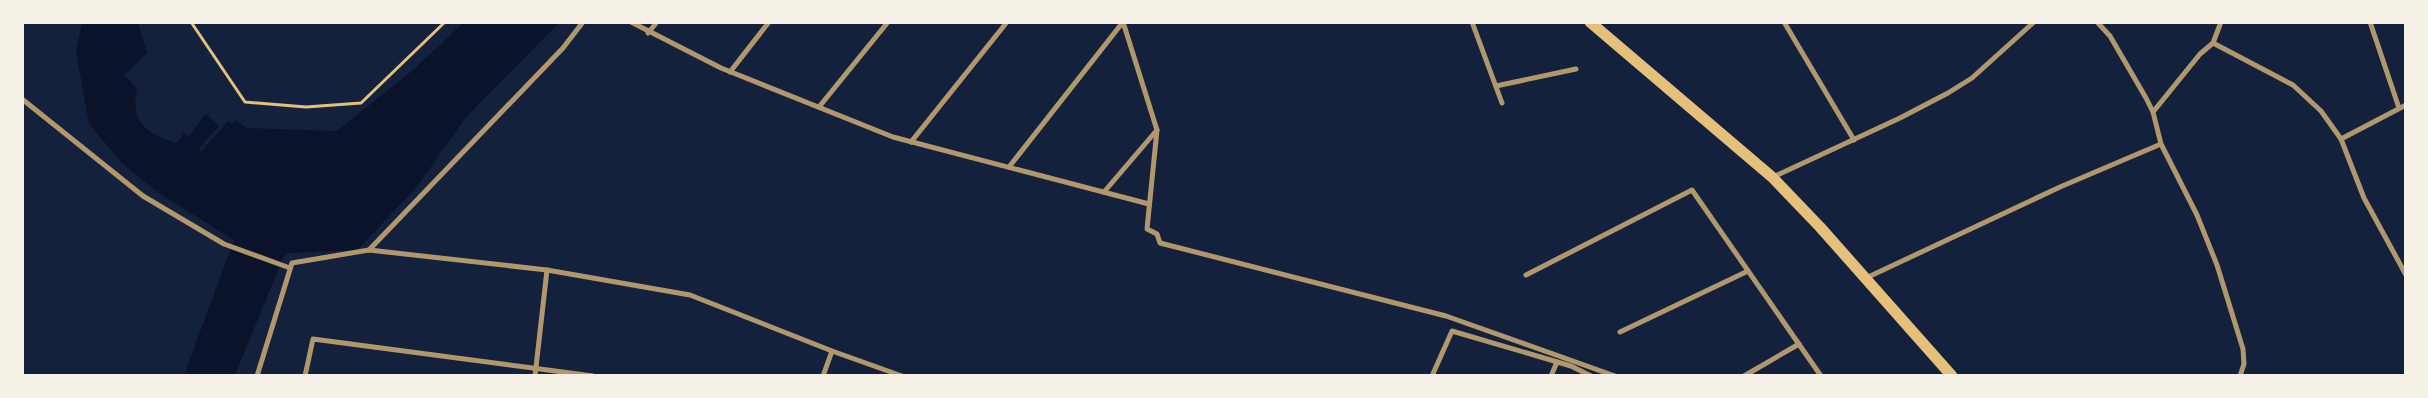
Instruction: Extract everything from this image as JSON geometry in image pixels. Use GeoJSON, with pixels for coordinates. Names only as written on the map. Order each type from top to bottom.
{"type":"FeatureCollection","features":[{"type":"Feature","properties":{"kind":"main road"},"geometry":{"type":"LineString","coordinates":[[1590,22],[1772,177],[1866,278],[1952,376]]}},
{"type":"Feature","properties":{"kind":"street"},"geometry":{"type":"LineString","coordinates":[[368,250],[563,48],[583,22]]}},
{"type":"Feature","properties":{"kind":"street"},"geometry":{"type":"LineString","coordinates":[[631,22],[648,33],[730,72],[893,137],[1150,204]]}},
{"type":"Feature","properties":{"kind":"street"},"geometry":{"type":"LineString","coordinates":[[648,33],[657,22]]}},
{"type":"Feature","properties":{"kind":"street"},"geometry":{"type":"LineString","coordinates":[[730,72],[768,22]]}},
{"type":"Feature","properties":{"kind":"street"},"geometry":{"type":"LineString","coordinates":[[819,107],[888,22]]}},
{"type":"Feature","properties":{"kind":"street"},"geometry":{"type":"LineString","coordinates":[[911,142],[1007,22]]}},
{"type":"Feature","properties":{"kind":"street"},"geometry":{"type":"LineString","coordinates":[[1008,167],[1123,22]]}},
{"type":"Feature","properties":{"kind":"street"},"geometry":{"type":"LineString","coordinates":[[1123,22],[1157,130],[1147,229],[1157,234],[1160,243],[1446,316],[1615,376]]}},
{"type":"Feature","properties":{"kind":"street"},"geometry":{"type":"LineString","coordinates":[[1472,22],[1502,103]]}},
{"type":"Feature","properties":{"kind":"street"},"geometry":{"type":"LineString","coordinates":[[1784,22],[1854,140]]}},
{"type":"Feature","properties":{"kind":"street"},"geometry":{"type":"LineString","coordinates":[[1772,177],[1900,118],[1972,78],[2034,22]]}},
{"type":"Feature","properties":{"kind":"street"},"geometry":{"type":"LineString","coordinates":[[2097,22],[2110,36],[2153,112],[2161,144],[2198,215],[2217,265],[2243,349],[2244,364],[2240,376]]}},
{"type":"Feature","properties":{"kind":"street"},"geometry":{"type":"LineString","coordinates":[[2153,112],[2200,54],[2213,42],[2221,22]]}},
{"type":"Feature","properties":{"kind":"street"},"geometry":{"type":"LineString","coordinates":[[2370,22],[2399,108]]}},
{"type":"Feature","properties":{"kind":"street"},"geometry":{"type":"LineString","coordinates":[[2213,42],[2292,85],[2322,111],[2341,139],[2364,198],[2406,275]]}},
{"type":"Feature","properties":{"kind":"street"},"geometry":{"type":"LineString","coordinates":[[1496,86],[1576,69]]}},
{"type":"Feature","properties":{"kind":"street"},"geometry":{"type":"LineString","coordinates":[[22,99],[142,196],[224,244],[287,267]]}},
{"type":"Feature","properties":{"kind":"street"},"geometry":{"type":"LineString","coordinates":[[2341,139],[2406,105]]}},
{"type":"Feature","properties":{"kind":"street"},"geometry":{"type":"LineString","coordinates":[[1104,192],[1157,130]]}},
{"type":"Feature","properties":{"kind":"street"},"geometry":{"type":"LineString","coordinates":[[1866,278],[2052,191],[2161,144]]}},
{"type":"Feature","properties":{"kind":"street"},"geometry":{"type":"LineString","coordinates":[[1526,275],[1692,190],[1821,376]]}},
{"type":"Feature","properties":{"kind":"street"},"geometry":{"type":"LineString","coordinates":[[256,376],[287,267],[292,263],[368,250],[547,270],[690,295],[832,351],[902,376]]}},
{"type":"Feature","properties":{"kind":"street"},"geometry":{"type":"LineString","coordinates":[[535,376],[547,270]]}},
{"type":"Feature","properties":{"kind":"street"},"geometry":{"type":"LineString","coordinates":[[1620,332],[1748,271]]}},
{"type":"Feature","properties":{"kind":"street"},"geometry":{"type":"LineString","coordinates":[[1432,376],[1452,331],[1557,362],[1591,376]]}},
{"type":"Feature","properties":{"kind":"street"},"geometry":{"type":"LineString","coordinates":[[305,376],[313,339],[593,376]]}},
{"type":"Feature","properties":{"kind":"street"},"geometry":{"type":"LineString","coordinates":[[1744,376],[1799,344]]}},
{"type":"Feature","properties":{"kind":"street"},"geometry":{"type":"LineString","coordinates":[[823,376],[832,351]]}},
{"type":"Feature","properties":{"kind":"street"},"geometry":{"type":"LineString","coordinates":[[1552,376],[1557,362]]}},
{"type":"Feature","properties":{"kind":"path"},"geometry":{"type":"LineString","coordinates":[[191,22],[245,102],[306,107],[360,103],[445,22]]}},
{"type":"Feature","properties":{"kind":"water"},"geometry":{"type":"Polygon","coordinates":[[[82,23],[138,23],[147,53],[125,75],[137,89],[135,101],[139,119],[149,131],[177,143],[184,133],[188,137],[206,114],[219,126],[199,149],[201,152],[228,121],[232,124],[236,120],[247,128],[337,131],[413,70],[463,23],[559,23],[466,117],[416,188],[357,250],[288,253],[283,258],[235,375],[184,375],[234,240],[157,192],[123,164],[89,124],[76,51],[82,23]]]}}]}
